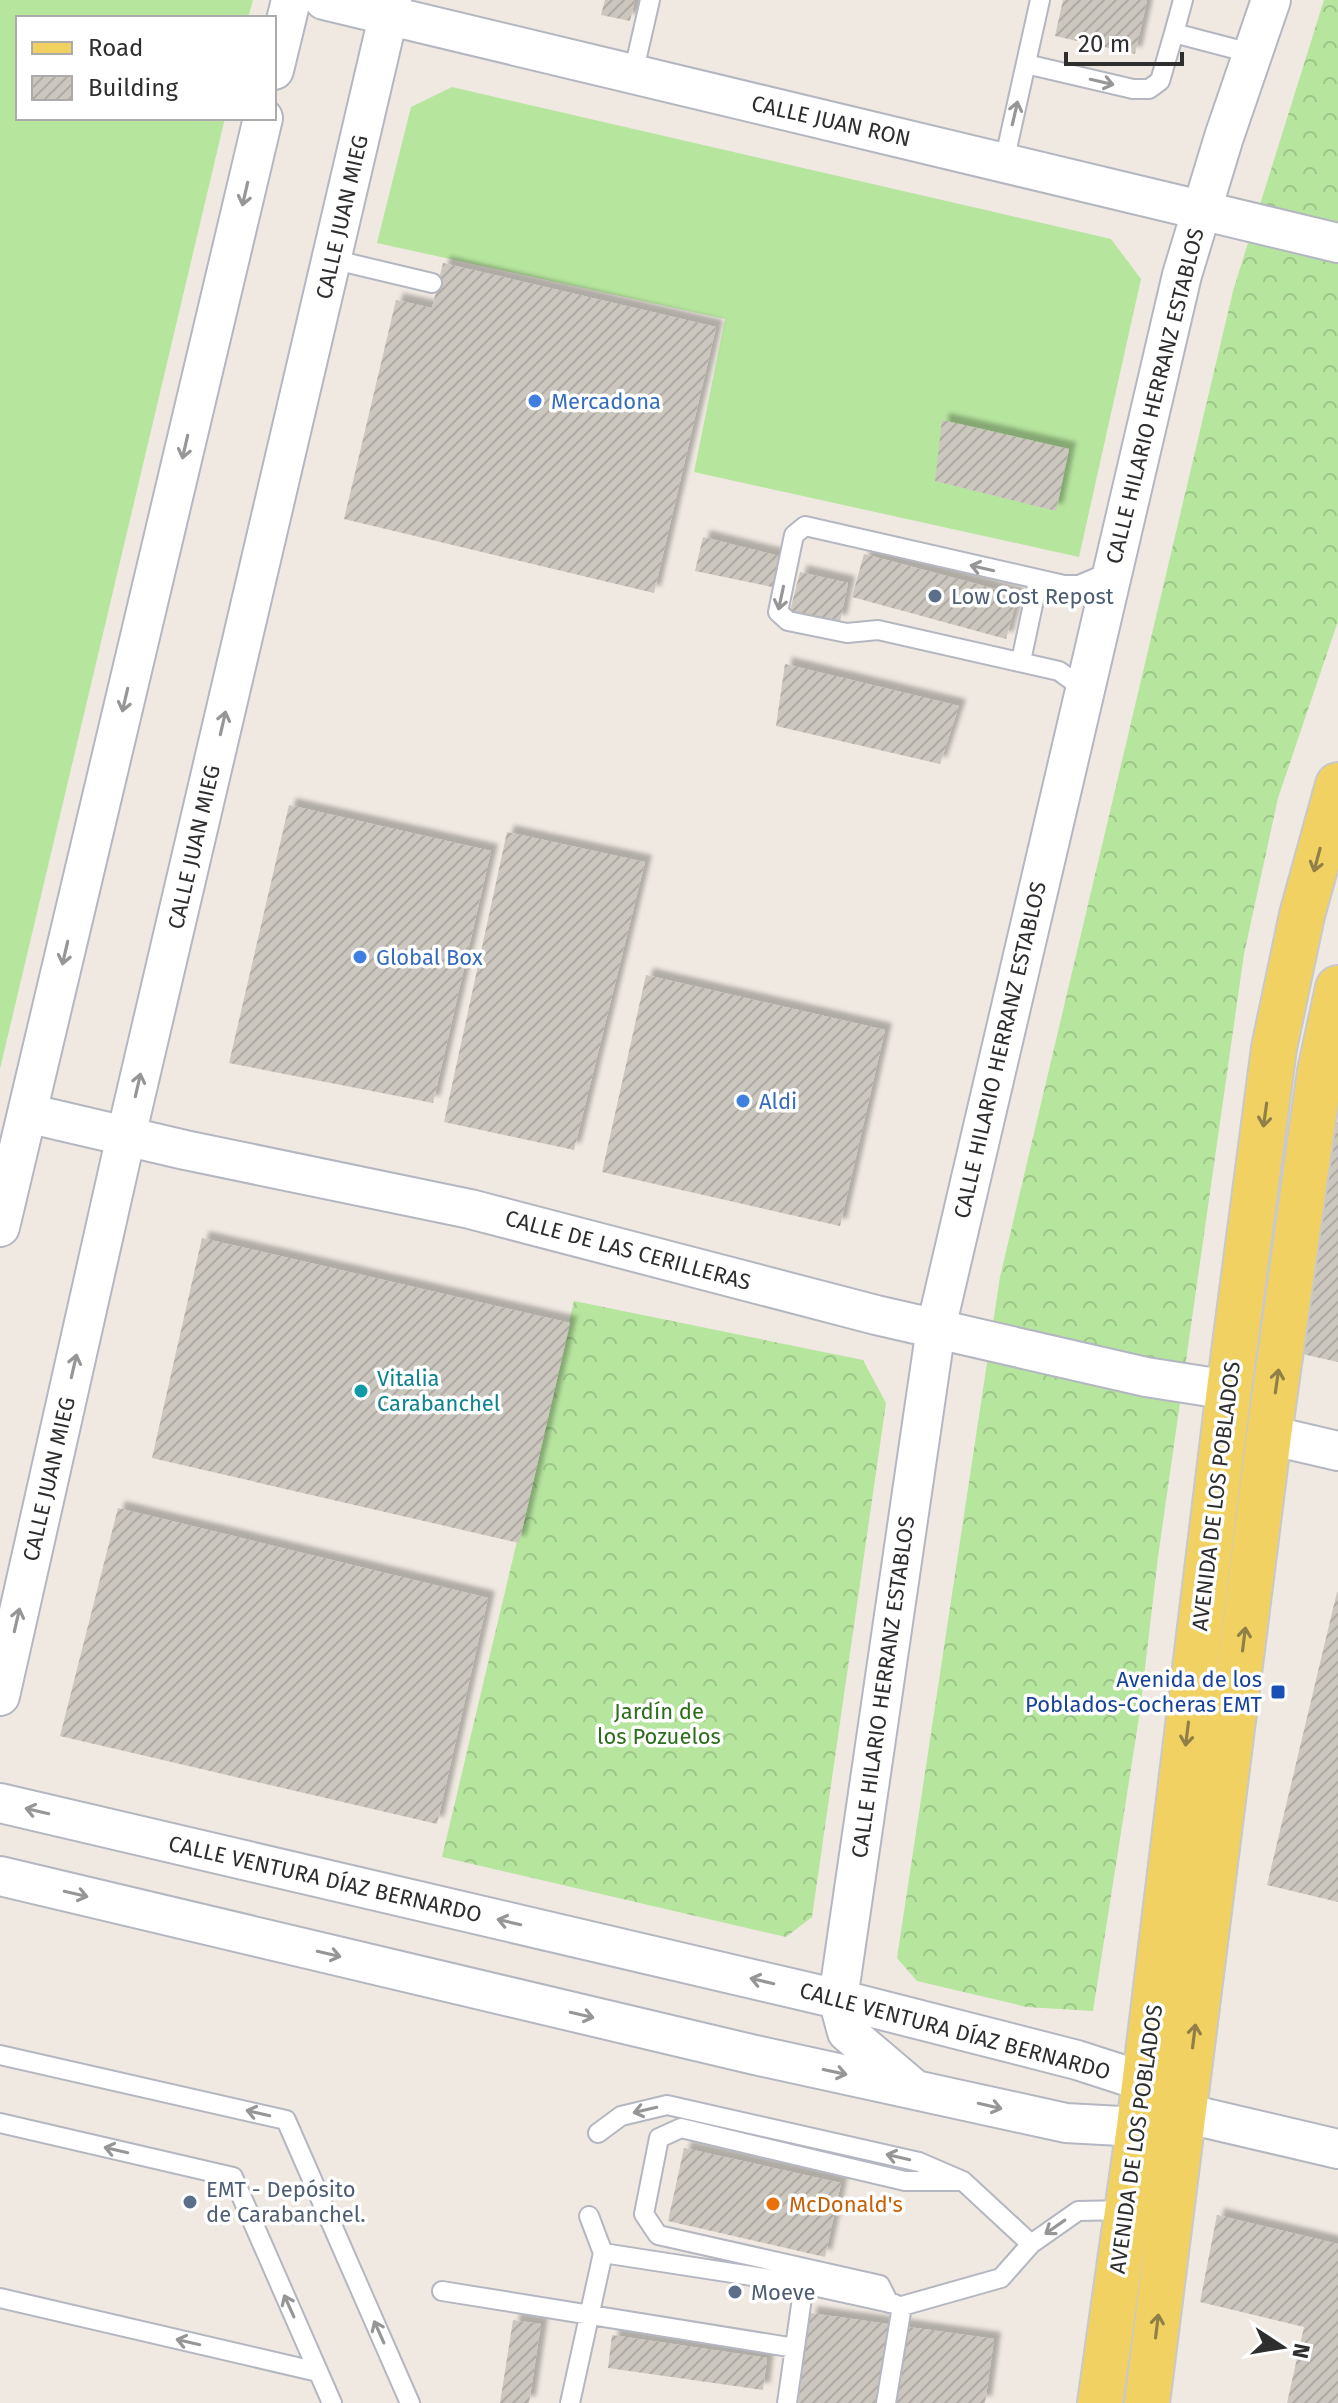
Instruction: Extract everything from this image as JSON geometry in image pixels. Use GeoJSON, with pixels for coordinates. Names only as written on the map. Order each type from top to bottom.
{"type":"FeatureCollection","features":[{"type":"Feature","properties":{"kind":"main road","name":"AVENIDA DE LOS POBLADOS"},"geometry":{"type":"LineString","coordinates":[[1100,2403],[1145,2082],[1274,1048],[1302,915],[1338,785]]}},
{"type":"Feature","properties":{"kind":"main road","name":"AVENIDA DE LOS POBLADOS"},"geometry":{"type":"LineString","coordinates":[[1147,2403],[1269,1435],[1320,1071],[1338,988]]}},
{"type":"Feature","properties":{"kind":"street"},"geometry":{"type":"LineString","coordinates":[[276,62],[291,0]]}},
{"type":"Feature","properties":{"kind":"street","name":"CALLE JUAN RON"},"geometry":{"type":"LineString","coordinates":[[324,0],[390,8],[633,74],[1338,243]]}},
{"type":"Feature","properties":{"kind":"street","name":"CALLE HILARIO HERRANZ ESTABLOS"},"geometry":{"type":"LineString","coordinates":[[914,2089],[847,2032],[838,1999],[936,1328],[1182,275],[1271,0]]}},
{"type":"Feature","properties":{"kind":"street","name":"CALLE JUAN MIEG"},"geometry":{"type":"LineString","coordinates":[[0,1696],[126,1136],[390,8]]}},
{"type":"Feature","properties":{"kind":"street"},"geometry":{"type":"LineString","coordinates":[[0,1227],[263,120]]}},
{"type":"Feature","properties":{"kind":"street","name":"CALLE DE LAS CERILLERAS"},"geometry":{"type":"LineString","coordinates":[[27,1113],[470,1209],[861,1311],[1146,1377],[1229,1390]]}},
{"type":"Feature","properties":{"kind":"street"},"geometry":{"type":"LineString","coordinates":[[1269,1435],[1338,1451]]}},
{"type":"Feature","properties":{"kind":"street","name":"CALLE VENTURA DÍAZ BERNARDO"},"geometry":{"type":"LineString","coordinates":[[0,1803],[838,1999],[1077,2060],[1145,2082],[1184,2113]]}},
{"type":"Feature","properties":{"kind":"street"},"geometry":{"type":"LineString","coordinates":[[0,1876],[725,2048],[1066,2123],[1139,2127],[1184,2113],[1338,2149]]}},
{"type":"Feature","properties":{"kind":"lane"},"geometry":{"type":"LineString","coordinates":[[633,74],[650,0]]}},
{"type":"Feature","properties":{"kind":"lane"},"geometry":{"type":"LineString","coordinates":[[1004,162],[1040,0]]}},
{"type":"Feature","properties":{"kind":"lane"},"geometry":{"type":"LineString","coordinates":[[1026,64],[1133,89],[1149,89],[1160,81],[1183,0]]}},
{"type":"Feature","properties":{"kind":"lane"},"geometry":{"type":"LineString","coordinates":[[1174,33],[1254,54]]}},
{"type":"Feature","properties":{"kind":"lane"},"geometry":{"type":"LineString","coordinates":[[331,259],[432,283]]}},
{"type":"Feature","properties":{"kind":"lane"},"geometry":{"type":"LineString","coordinates":[[1085,690],[1059,671],[1021,661],[878,630],[847,633],[788,621],[778,612],[794,535],[805,526],[1038,581],[1079,585],[1112,571]]}},
{"type":"Feature","properties":{"kind":"lane"},"geometry":{"type":"LineString","coordinates":[[1021,661],[1038,581]]}},
{"type":"Feature","properties":{"kind":"lane"},"geometry":{"type":"LineString","coordinates":[[0,2055],[286,2120],[410,2403]]}},
{"type":"Feature","properties":{"kind":"lane"},"geometry":{"type":"LineString","coordinates":[[598,2133],[621,2116],[667,2105],[919,2162],[963,2181],[1031,2244]]}},
{"type":"Feature","properties":{"kind":"lane"},"geometry":{"type":"LineString","coordinates":[[0,2123],[233,2177],[332,2403]]}},
{"type":"Feature","properties":{"kind":"lane"},"geometry":{"type":"LineString","coordinates":[[886,2403],[896,2304],[880,2285],[658,2235],[644,2214],[659,2138],[681,2128],[905,2181],[963,2181]]}},
{"type":"Feature","properties":{"kind":"lane"},"geometry":{"type":"LineString","coordinates":[[603,2253],[804,2284],[896,2304],[1001,2278],[1031,2244],[1078,2211],[1128,2210]]}},
{"type":"Feature","properties":{"kind":"lane"},"geometry":{"type":"LineString","coordinates":[[570,2403],[603,2253],[589,2216]]}},
{"type":"Feature","properties":{"kind":"lane"},"geometry":{"type":"LineString","coordinates":[[787,2403],[804,2284]]}},
{"type":"Feature","properties":{"kind":"lane"},"geometry":{"type":"LineString","coordinates":[[442,2291],[795,2348]]}},
{"type":"Feature","properties":{"kind":"lane"},"geometry":{"type":"LineString","coordinates":[[0,2298],[318,2372]]}},
{"type":"Feature","properties":{"kind":"green space"},"geometry":{"type":"Polygon","coordinates":[[[0,0],[253,0],[249,16],[16,16],[16,120],[225,120],[0,1069],[0,0]]]}},
{"type":"Feature","properties":{"kind":"green space"},"geometry":{"type":"Polygon","coordinates":[[[1324,0],[1338,0],[1338,621],[1278,798],[1244,954],[1158,1557],[1140,1711],[1093,2011],[1027,2007],[917,1981],[897,1958],[1000,1277],[1233,291],[1324,0]]]}},
{"type":"Feature","properties":{"kind":"green space"},"geometry":{"type":"Polygon","coordinates":[[[452,87],[1111,239],[1141,279],[1079,557],[694,472],[725,319],[377,243],[411,107],[452,87]]]}},
{"type":"Feature","properties":{"kind":"green space","name":"Jardín de los Pozuelos"},"geometry":{"type":"Polygon","coordinates":[[[574,1301],[863,1360],[886,1403],[812,1917],[786,1937],[442,1857],[574,1301]]]}},
{"type":"Feature","properties":{"kind":"building"},"geometry":{"type":"Polygon","coordinates":[[[605,0],[635,0],[630,21],[601,15],[605,0]]]}},
{"type":"Feature","properties":{"kind":"building"},"geometry":{"type":"Polygon","coordinates":[[[1063,0],[1147,0],[1135,54],[1055,36],[1063,0]]]}},
{"type":"Feature","properties":{"kind":"building","name":"Mercadona"},"geometry":{"type":"Polygon","coordinates":[[[443,263],[716,327],[654,593],[344,519],[396,300],[432,308],[443,263]]]}},
{"type":"Feature","properties":{"kind":"building"},"geometry":{"type":"Polygon","coordinates":[[[942,420],[1069,449],[1056,511],[935,481],[942,420]]]}},
{"type":"Feature","properties":{"kind":"building"},"geometry":{"type":"Polygon","coordinates":[[[703,537],[783,557],[777,588],[695,571],[703,537]]]}},
{"type":"Feature","properties":{"kind":"building","name":"Low Cost Repost"},"geometry":{"type":"Polygon","coordinates":[[[864,554],[1018,595],[1006,639],[852,597],[864,554]]]}},
{"type":"Feature","properties":{"kind":"building"},"geometry":{"type":"Polygon","coordinates":[[[800,572],[848,583],[840,622],[790,611],[800,572]]]}},
{"type":"Feature","properties":{"kind":"building"},"geometry":{"type":"Polygon","coordinates":[[[785,664],[959,706],[940,764],[776,726],[785,664]]]}},
{"type":"Feature","properties":{"kind":"building","name":"Global Box"},"geometry":{"type":"Polygon","coordinates":[[[289,805],[491,851],[433,1103],[229,1063],[289,805]]]}},
{"type":"Feature","properties":{"kind":"building"},"geometry":{"type":"Polygon","coordinates":[[[507,832],[645,862],[574,1150],[444,1122],[507,832]]]}},
{"type":"Feature","properties":{"kind":"building","name":"Aldi"},"geometry":{"type":"Polygon","coordinates":[[[646,975],[885,1030],[840,1226],[602,1172],[646,975]]]}},
{"type":"Feature","properties":{"kind":"building"},"geometry":{"type":"Polygon","coordinates":[[[1338,1123],[1338,1362],[1293,1352],[1338,1123]]]}},
{"type":"Feature","properties":{"kind":"building","name":"Vitalia Carabanchel"},"geometry":{"type":"Polygon","coordinates":[[[202,1238],[570,1323],[519,1543],[152,1458],[202,1238]]]}},
{"type":"Feature","properties":{"kind":"building"},"geometry":{"type":"Polygon","coordinates":[[[118,1508],[488,1598],[437,1824],[60,1736],[118,1508]]]}},
{"type":"Feature","properties":{"kind":"building"},"geometry":{"type":"Polygon","coordinates":[[[1338,1592],[1338,1902],[1267,1885],[1338,1592]]]}},
{"type":"Feature","properties":{"kind":"building"},"geometry":{"type":"Polygon","coordinates":[[[684,2148],[841,2183],[825,2257],[668,2221],[684,2148]]]}},
{"type":"Feature","properties":{"kind":"building"},"geometry":{"type":"Polygon","coordinates":[[[1217,2215],[1338,2244],[1338,2403],[1287,2403],[1304,2327],[1200,2302],[1217,2215]]]}},
{"type":"Feature","properties":{"kind":"building"},"geometry":{"type":"Polygon","coordinates":[[[810,2313],[994,2339],[985,2403],[798,2403],[810,2313]]]}},
{"type":"Feature","properties":{"kind":"building"},"geometry":{"type":"Polygon","coordinates":[[[513,2320],[541,2324],[529,2403],[500,2403],[513,2320]]]}},
{"type":"Feature","properties":{"kind":"building"},"geometry":{"type":"Polygon","coordinates":[[[612,2335],[767,2358],[763,2390],[608,2368],[612,2335]]]}},
{"type":"Feature","properties":{"kind":"place","name":"Mercadona"},"geometry":{"type":"Point","coordinates":[535,401]}},
{"type":"Feature","properties":{"kind":"place","name":"Low Cost Repost"},"geometry":{"type":"Point","coordinates":[935,596]}},
{"type":"Feature","properties":{"kind":"place","name":"Global Box"},"geometry":{"type":"Point","coordinates":[360,957]}},
{"type":"Feature","properties":{"kind":"place","name":"Aldi"},"geometry":{"type":"Point","coordinates":[743,1101]}},
{"type":"Feature","properties":{"kind":"place","name":"Vitalia Carabanchel"},"geometry":{"type":"Point","coordinates":[361,1391]}},
{"type":"Feature","properties":{"kind":"place","name":"Avenida de los Poblados-Cocheras EMT"},"geometry":{"type":"Point","coordinates":[1278,1692]}},
{"type":"Feature","properties":{"kind":"place","name":"EMT - Depósito de Carabanchel."},"geometry":{"type":"Point","coordinates":[190,2202]}},
{"type":"Feature","properties":{"kind":"place","name":"McDonald's"},"geometry":{"type":"Point","coordinates":[773,2204]}},
{"type":"Feature","properties":{"kind":"place","name":"Moeve"},"geometry":{"type":"Point","coordinates":[735,2292]}}]}
